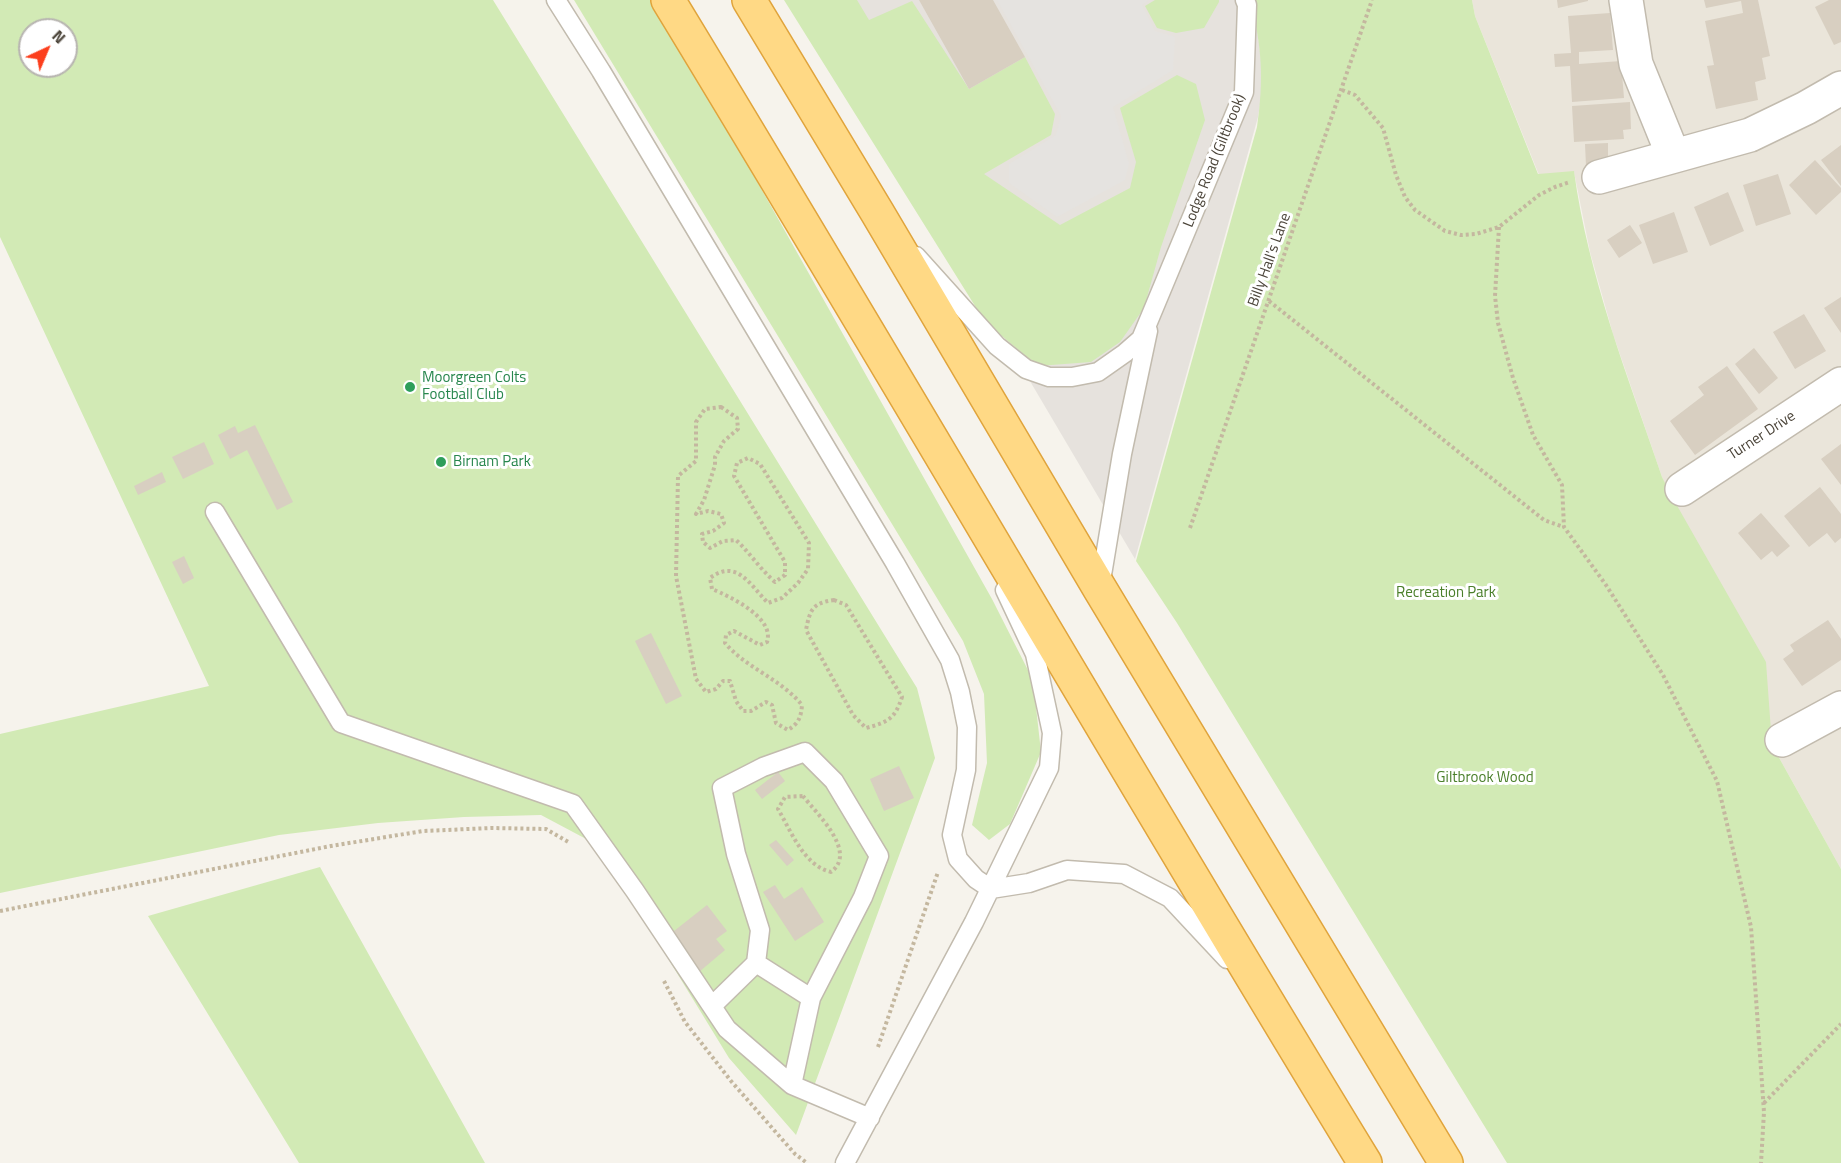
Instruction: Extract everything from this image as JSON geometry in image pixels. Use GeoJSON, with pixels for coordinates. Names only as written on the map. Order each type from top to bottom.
{"type":"FeatureCollection","features":[{"type":"Feature","properties":{"kind":"highway"},"geometry":{"type":"LineString","coordinates":[[668,0],[804,223],[1270,1008],[1365,1163]]}},
{"type":"Feature","properties":{"kind":"highway"},"geometry":{"type":"LineString","coordinates":[[749,0],[1446,1163]]}},
{"type":"Feature","properties":{"kind":"street"},"geometry":{"type":"LineString","coordinates":[[1626,0],[1636,63],[1673,155]]}},
{"type":"Feature","properties":{"kind":"street"},"geometry":{"type":"LineString","coordinates":[[1587,179],[1750,135],[1841,88]]}},
{"type":"Feature","properties":{"kind":"street","name":"Turner Drive"},"geometry":{"type":"LineString","coordinates":[[1682,489],[1841,384]]}},
{"type":"Feature","properties":{"kind":"street"},"geometry":{"type":"LineString","coordinates":[[1782,740],[1841,708]]}},
{"type":"Feature","properties":{"kind":"lane"},"geometry":{"type":"LineString","coordinates":[[556,0],[608,81],[895,563],[950,660],[960,692],[967,728],[966,770],[951,835],[958,859],[976,879],[991,889],[1029,883],[1067,870],[1124,874],[1170,898],[1270,1008]]}},
{"type":"Feature","properties":{"kind":"lane","name":"Lodge Road (Giltbrook)"},"geometry":{"type":"LineString","coordinates":[[1152,315],[1244,92],[1247,5],[1245,0]]}},
{"type":"Feature","properties":{"kind":"lane"},"geometry":{"type":"LineString","coordinates":[[877,212],[997,346],[1026,369],[1049,377],[1072,377],[1098,372],[1141,339],[1152,315]]}},
{"type":"Feature","properties":{"kind":"lane"},"geometry":{"type":"LineString","coordinates":[[1100,589],[1122,454],[1152,315]]}},
{"type":"Feature","properties":{"kind":"lane"},"geometry":{"type":"LineString","coordinates":[[845,1163],[991,889],[1049,768],[1052,733],[1035,654],[1006,594],[970,501]]}},
{"type":"Feature","properties":{"kind":"lane"},"geometry":{"type":"LineString","coordinates":[[214,512],[341,723],[573,804],[635,891],[727,1029],[792,1085],[870,1118]]}},
{"type":"Feature","properties":{"kind":"lane"},"geometry":{"type":"LineString","coordinates":[[712,1006],[756,963],[760,930],[736,854],[722,788],[763,767],[805,752],[834,781],[879,856],[863,897],[811,998],[792,1085]]}},
{"type":"Feature","properties":{"kind":"lane"},"geometry":{"type":"LineString","coordinates":[[756,963],[811,998]]}},
{"type":"Feature","properties":{"kind":"path","name":"Billy Hall's Lane"},"geometry":{"type":"LineString","coordinates":[[1190,528],[1372,0]]}},
{"type":"Feature","properties":{"kind":"path"},"geometry":{"type":"LineString","coordinates":[[1342,90],[1355,95],[1383,128],[1396,175],[1405,197],[1415,210],[1445,231],[1461,235],[1476,234],[1499,227],[1539,195],[1556,187],[1587,179]]}},
{"type":"Feature","properties":{"kind":"path"},"geometry":{"type":"LineString","coordinates":[[1499,227],[1495,296],[1498,323],[1513,378],[1533,435],[1562,485],[1564,527],[1606,585],[1663,675],[1717,781],[1751,927],[1763,1103],[1761,1163]]}},
{"type":"Feature","properties":{"kind":"path"},"geometry":{"type":"LineString","coordinates":[[1269,301],[1544,520],[1564,527]]}},
{"type":"Feature","properties":{"kind":"path"},"geometry":{"type":"LineString","coordinates":[[721,407],[737,418],[738,429],[724,441],[715,457],[715,465],[704,500],[696,514],[708,511],[721,514],[724,523],[714,531],[702,534],[703,542],[710,548],[723,541],[736,540],[762,571],[775,582],[785,575],[785,562],[734,476],[737,463],[748,458],[760,464],[809,543],[808,569],[798,583],[782,598],[768,603],[740,573],[729,570],[718,572],[710,578],[712,589],[748,608],[766,626],[770,635],[767,642],[760,645],[734,631],[726,635],[724,643],[733,653],[792,692],[802,705],[801,718],[797,725],[788,730],[776,723],[772,705],[766,702],[752,711],[743,711],[736,701],[730,681],[723,681],[716,688],[706,692],[696,679],[676,576],[678,476],[696,461],[696,422],[705,409],[721,407]]}},
{"type":"Feature","properties":{"kind":"path"},"geometry":{"type":"LineString","coordinates":[[834,600],[846,604],[902,697],[897,712],[882,724],[866,728],[853,715],[806,630],[810,612],[821,602],[834,600]]}},
{"type":"Feature","properties":{"kind":"path"},"geometry":{"type":"LineString","coordinates":[[785,796],[803,796],[838,841],[842,856],[838,867],[831,872],[819,869],[802,850],[778,809],[785,796]]}},
{"type":"Feature","properties":{"kind":"path"},"geometry":{"type":"LineString","coordinates":[[0,910],[331,846],[423,831],[492,828],[546,829],[571,844]]}},
{"type":"Feature","properties":{"kind":"path"},"geometry":{"type":"LineString","coordinates":[[874,1056],[951,835]]}},
{"type":"Feature","properties":{"kind":"path"},"geometry":{"type":"LineString","coordinates":[[658,971],[685,1022],[731,1081],[795,1154],[807,1163]]}},
{"type":"Feature","properties":{"kind":"path"},"geometry":{"type":"LineString","coordinates":[[1763,1103],[1841,1024]]}},
{"type":"Feature","properties":{"kind":"shaded area"},"geometry":{"type":"Polygon","coordinates":[[[805,0],[1249,0],[1258,33],[1261,60],[1261,99],[1258,117],[1135,559],[805,0]]]}},
{"type":"Feature","properties":{"kind":"shaded area"},"geometry":{"type":"Polygon","coordinates":[[[997,0],[1149,0],[1142,5],[1155,31],[1175,37],[1173,70],[1113,107],[1129,164],[1125,180],[1057,217],[1009,183],[1009,164],[1056,135],[1061,116],[997,0]]]}},
{"type":"Feature","properties":{"kind":"shaded area"},"geometry":{"type":"Polygon","coordinates":[[[1472,0],[1841,0],[1841,869],[1772,745],[1662,477],[1613,334],[1590,252],[1574,172],[1539,175],[1475,16],[1472,0]]]}},
{"type":"Feature","properties":{"kind":"green space","name":"Birnam Park"},"geometry":{"type":"Polygon","coordinates":[[[0,0],[493,0],[917,688],[935,758],[796,1135],[729,1058],[653,934],[588,840],[541,815],[378,823],[279,835],[0,893],[0,734],[209,686],[0,237],[0,0]]]}},
{"type":"Feature","properties":{"kind":"green space"},"geometry":{"type":"Polygon","coordinates":[[[574,0],[655,0],[992,599],[1033,680],[1041,752],[1010,824],[989,840],[972,825],[987,763],[984,694],[963,641],[574,0]]]}},
{"type":"Feature","properties":{"kind":"green space"},"geometry":{"type":"Polygon","coordinates":[[[784,0],[857,0],[869,20],[912,1],[969,89],[1025,57],[1055,114],[1051,135],[984,174],[1060,225],[1130,188],[1136,162],[1120,108],[1177,75],[1196,84],[1205,120],[1161,247],[1144,308],[1120,342],[1091,362],[1038,366],[985,322],[784,0]]]}},
{"type":"Feature","properties":{"kind":"green space"},"geometry":{"type":"Polygon","coordinates":[[[1155,0],[1219,0],[1219,2],[1204,28],[1176,33],[1157,28],[1145,6],[1155,0]]]}},
{"type":"Feature","properties":{"kind":"green space","name":"Recreation Park"},"geometry":{"type":"Polygon","coordinates":[[[1250,0],[1472,0],[1475,16],[1538,174],[1574,171],[1580,210],[1599,288],[1662,477],[1766,662],[1772,745],[1841,869],[1841,1163],[1507,1163],[1177,623],[1136,561],[1257,127],[1261,94],[1261,63],[1250,0]]]}},
{"type":"Feature","properties":{"kind":"green space"},"geometry":{"type":"Polygon","coordinates":[[[320,867],[485,1163],[299,1163],[148,916],[320,867]]]}},
{"type":"Feature","properties":{"kind":"building"},"geometry":{"type":"Polygon","coordinates":[[[919,0],[993,0],[1025,57],[969,89],[919,0]]]}},
{"type":"Feature","properties":{"kind":"building"},"geometry":{"type":"Polygon","coordinates":[[[1557,0],[1588,0],[1588,1],[1558,8],[1557,0]]]}},
{"type":"Feature","properties":{"kind":"building"},"geometry":{"type":"Polygon","coordinates":[[[1704,0],[1758,0],[1770,56],[1762,58],[1766,79],[1755,82],[1758,100],[1716,109],[1707,66],[1714,65],[1705,21],[1743,13],[1741,1],[1706,8],[1704,0]]]}},
{"type":"Feature","properties":{"kind":"building"},"geometry":{"type":"Polygon","coordinates":[[[1829,0],[1841,0],[1841,42],[1834,45],[1815,7],[1829,0]]]}},
{"type":"Feature","properties":{"kind":"building"},"geometry":{"type":"Polygon","coordinates":[[[1610,13],[1613,50],[1579,52],[1579,64],[1621,61],[1624,98],[1572,102],[1570,66],[1555,67],[1554,54],[1571,53],[1568,16],[1610,13]]]}},
{"type":"Feature","properties":{"kind":"building"},"geometry":{"type":"Polygon","coordinates":[[[1630,102],[1631,129],[1623,130],[1624,139],[1574,142],[1572,106],[1630,102]]]}},
{"type":"Feature","properties":{"kind":"building"},"geometry":{"type":"Polygon","coordinates":[[[1608,143],[1608,165],[1586,166],[1585,144],[1608,143]]]}},
{"type":"Feature","properties":{"kind":"building"},"geometry":{"type":"Polygon","coordinates":[[[1841,145],[1841,186],[1821,160],[1841,145]]]}},
{"type":"Feature","properties":{"kind":"building"},"geometry":{"type":"Polygon","coordinates":[[[1815,160],[1841,188],[1841,192],[1816,215],[1789,185],[1815,160]]]}},
{"type":"Feature","properties":{"kind":"building"},"geometry":{"type":"Polygon","coordinates":[[[1778,174],[1791,214],[1756,226],[1743,185],[1778,174]]]}},
{"type":"Feature","properties":{"kind":"building"},"geometry":{"type":"Polygon","coordinates":[[[1728,192],[1744,231],[1710,246],[1694,207],[1728,192]]]}},
{"type":"Feature","properties":{"kind":"building"},"geometry":{"type":"Polygon","coordinates":[[[1674,212],[1688,252],[1653,264],[1639,225],[1674,212]]]}},
{"type":"Feature","properties":{"kind":"building"},"geometry":{"type":"Polygon","coordinates":[[[1630,225],[1642,243],[1619,258],[1607,240],[1630,225]]]}},
{"type":"Feature","properties":{"kind":"building"},"geometry":{"type":"Polygon","coordinates":[[[1841,297],[1841,333],[1824,308],[1841,297]]]}},
{"type":"Feature","properties":{"kind":"building"},"geometry":{"type":"Polygon","coordinates":[[[1804,314],[1826,351],[1795,369],[1773,332],[1804,314]]]}},
{"type":"Feature","properties":{"kind":"building"},"geometry":{"type":"Polygon","coordinates":[[[1754,348],[1778,378],[1759,394],[1735,364],[1754,348]]]}},
{"type":"Feature","properties":{"kind":"building"},"geometry":{"type":"Polygon","coordinates":[[[1727,366],[1758,409],[1695,455],[1670,421],[1704,395],[1698,387],[1727,366]]]}},
{"type":"Feature","properties":{"kind":"building"},"geometry":{"type":"Polygon","coordinates":[[[255,425],[293,502],[277,510],[247,450],[230,459],[218,435],[235,426],[238,433],[255,425]]]}},
{"type":"Feature","properties":{"kind":"building"},"geometry":{"type":"Polygon","coordinates":[[[204,442],[214,464],[183,479],[172,457],[204,442]]]}},
{"type":"Feature","properties":{"kind":"building"},"geometry":{"type":"Polygon","coordinates":[[[1841,444],[1841,485],[1821,459],[1841,444]]]}},
{"type":"Feature","properties":{"kind":"building"},"geometry":{"type":"Polygon","coordinates":[[[162,472],[166,482],[138,495],[134,486],[162,472]]]}},
{"type":"Feature","properties":{"kind":"building"},"geometry":{"type":"Polygon","coordinates":[[[1820,487],[1841,514],[1841,538],[1835,543],[1827,533],[1809,547],[1784,516],[1820,487]]]}},
{"type":"Feature","properties":{"kind":"building"},"geometry":{"type":"Polygon","coordinates":[[[1761,513],[1790,546],[1777,557],[1772,551],[1761,560],[1738,533],[1761,513]]]}},
{"type":"Feature","properties":{"kind":"building"},"geometry":{"type":"Polygon","coordinates":[[[184,556],[194,578],[183,584],[172,562],[184,556]]]}},
{"type":"Feature","properties":{"kind":"building"},"geometry":{"type":"Polygon","coordinates":[[[1828,620],[1841,639],[1841,660],[1802,686],[1783,659],[1794,651],[1790,645],[1828,620]]]}},
{"type":"Feature","properties":{"kind":"building"},"geometry":{"type":"Polygon","coordinates":[[[651,633],[682,696],[666,704],[635,641],[651,633]]]}},
{"type":"Feature","properties":{"kind":"building"},"geometry":{"type":"Polygon","coordinates":[[[899,766],[914,798],[884,811],[870,779],[899,766]]]}},
{"type":"Feature","properties":{"kind":"building"},"geometry":{"type":"Polygon","coordinates":[[[778,772],[785,781],[762,799],[755,790],[778,772]]]}},
{"type":"Feature","properties":{"kind":"building"},"geometry":{"type":"Polygon","coordinates":[[[776,840],[794,860],[787,866],[769,845],[776,840]]]}},
{"type":"Feature","properties":{"kind":"building"},"geometry":{"type":"Polygon","coordinates":[[[775,885],[784,899],[802,887],[824,922],[795,941],[763,892],[775,885]]]}},
{"type":"Feature","properties":{"kind":"building"},"geometry":{"type":"Polygon","coordinates":[[[707,905],[727,931],[716,939],[725,950],[699,972],[669,935],[707,905]]]}},
{"type":"Feature","properties":{"kind":"place","name":"Moorgreen Colts Football Club"},"geometry":{"type":"Point","coordinates":[410,387]}},
{"type":"Feature","properties":{"kind":"place","name":"Birnam Park"},"geometry":{"type":"Point","coordinates":[441,462]}},
{"type":"Feature","properties":{"kind":"park label","name":"Giltbrook Wood"},"geometry":{"type":"Point","coordinates":[1485,778]}}]}
